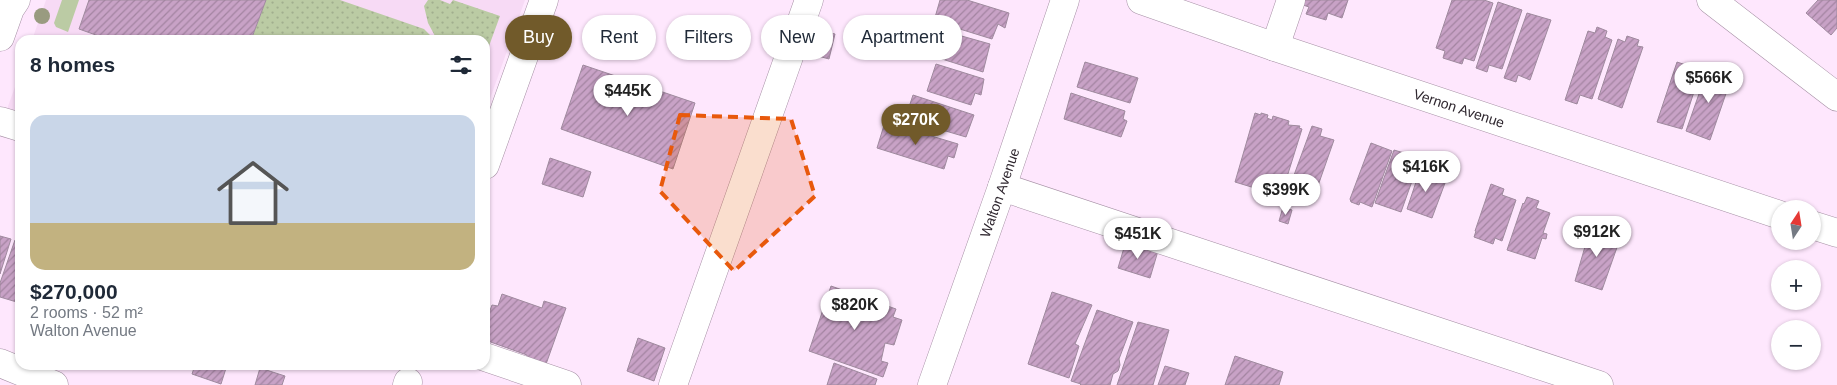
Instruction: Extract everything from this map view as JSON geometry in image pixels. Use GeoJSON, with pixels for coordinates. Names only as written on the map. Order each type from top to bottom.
{"type":"FeatureCollection","features":[{"type":"Feature","properties":{"kind":"street"},"geometry":{"type":"LineString","coordinates":[[490,151],[544,0]]}},
{"type":"Feature","properties":{"kind":"street"},"geometry":{"type":"LineString","coordinates":[[673,385],[809,0]]}},
{"type":"Feature","properties":{"kind":"street","name":"Walton Avenue"},"geometry":{"type":"LineString","coordinates":[[932,385],[1066,0]]}},
{"type":"Feature","properties":{"kind":"street","name":"Vernon Avenue"},"geometry":{"type":"LineString","coordinates":[[1140,0],[1275,47],[1771,211]]}},
{"type":"Feature","properties":{"kind":"street"},"geometry":{"type":"LineString","coordinates":[[1275,47],[1290,0]]}},
{"type":"Feature","properties":{"kind":"street"},"geometry":{"type":"LineString","coordinates":[[1711,0],[1837,97]]}},
{"type":"Feature","properties":{"kind":"street"},"geometry":{"type":"LineString","coordinates":[[0,38],[12,3]]}},
{"type":"Feature","properties":{"kind":"street"},"geometry":{"type":"LineString","coordinates":[[0,121],[15,126]]}},
{"type":"Feature","properties":{"kind":"street"},"geometry":{"type":"LineString","coordinates":[[1002,188],[1599,385]]}},
{"type":"Feature","properties":{"kind":"street"},"geometry":{"type":"LineString","coordinates":[[1821,228],[1837,233]]}},
{"type":"Feature","properties":{"kind":"street"},"geometry":{"type":"LineString","coordinates":[[490,359],[567,385]]}},
{"type":"Feature","properties":{"kind":"street"},"geometry":{"type":"LineString","coordinates":[[0,363],[15,369]]}},
{"type":"Feature","properties":{"kind":"street"},"geometry":{"type":"LineString","coordinates":[[17,370],[54,385]]}},
{"type":"Feature","properties":{"kind":"highlighted area"},"geometry":{"type":"Polygon","coordinates":[[[680,115],[791,119],[815,196],[734,271],[660,191],[680,115]]]}},
{"type":"Feature","properties":{"kind":"shaded area"},"geometry":{"type":"Polygon","coordinates":[[[46,0],[525,0],[520,15],[505,15],[505,56],[490,99],[490,35],[34,35],[46,0]]]}},
{"type":"Feature","properties":{"kind":"shaded area"},"geometry":{"type":"Polygon","coordinates":[[[15,87],[15,111],[7,109],[15,87]]]}},
{"type":"Feature","properties":{"kind":"green space"},"geometry":{"type":"Polygon","coordinates":[[[62,0],[79,0],[68,32],[56,27],[54,23],[62,0]]]}},
{"type":"Feature","properties":{"kind":"green space"},"geometry":{"type":"Polygon","coordinates":[[[266,0],[340,0],[424,29],[430,35],[253,35],[266,0]]]}},
{"type":"Feature","properties":{"kind":"green space"},"geometry":{"type":"Polygon","coordinates":[[[428,0],[440,0],[450,4],[453,0],[500,16],[490,43],[490,35],[434,35],[428,23],[424,6],[428,0]]]}},
{"type":"Feature","properties":{"kind":"building"},"geometry":{"type":"Polygon","coordinates":[[[89,0],[266,0],[253,35],[96,35],[79,29],[89,0]]]}},
{"type":"Feature","properties":{"kind":"building"},"geometry":{"type":"Polygon","coordinates":[[[940,0],[967,0],[1009,13],[1005,28],[998,24],[992,39],[962,30],[962,15],[936,15],[940,0]]]}},
{"type":"Feature","properties":{"kind":"building"},"geometry":{"type":"Polygon","coordinates":[[[1298,0],[1348,0],[1342,18],[1328,13],[1326,20],[1306,14],[1309,7],[1297,3],[1298,0]]]}},
{"type":"Feature","properties":{"kind":"building"},"geometry":{"type":"Polygon","coordinates":[[[1452,0],[1484,0],[1493,3],[1474,61],[1464,58],[1462,64],[1443,58],[1445,51],[1436,48],[1452,0]]]}},
{"type":"Feature","properties":{"kind":"building"},"geometry":{"type":"Polygon","coordinates":[[[1818,0],[1837,0],[1837,28],[1831,35],[1806,13],[1818,0]]]}},
{"type":"Feature","properties":{"kind":"building"},"geometry":{"type":"Polygon","coordinates":[[[1498,2],[1522,10],[1502,69],[1489,65],[1487,72],[1476,68],[1498,2]]]}},
{"type":"Feature","properties":{"kind":"building"},"geometry":{"type":"Polygon","coordinates":[[[1527,13],[1551,20],[1530,80],[1518,75],[1516,82],[1504,78],[1527,13]]]}},
{"type":"Feature","properties":{"kind":"building"},"geometry":{"type":"Polygon","coordinates":[[[1597,27],[1607,31],[1605,37],[1612,40],[1592,99],[1580,95],[1577,104],[1565,100],[1588,31],[1595,33],[1597,27]]]}},
{"type":"Feature","properties":{"kind":"building"},"geometry":{"type":"Polygon","coordinates":[[[962,36],[990,44],[983,72],[945,60],[962,60],[962,36]]]}},
{"type":"Feature","properties":{"kind":"building"},"geometry":{"type":"Polygon","coordinates":[[[1627,36],[1639,40],[1637,46],[1643,47],[1622,108],[1598,99],[1618,39],[1625,42],[1627,36]]]}},
{"type":"Feature","properties":{"kind":"building"},"geometry":{"type":"Polygon","coordinates":[[[1085,62],[1138,78],[1130,103],[1077,87],[1085,62]]]}},
{"type":"Feature","properties":{"kind":"building"},"geometry":{"type":"Polygon","coordinates":[[[1677,62],[1701,70],[1682,129],[1657,122],[1677,62]]]}},
{"type":"Feature","properties":{"kind":"building"},"geometry":{"type":"Polygon","coordinates":[[[936,64],[984,79],[981,95],[975,93],[971,105],[927,91],[936,64]]]}},
{"type":"Feature","properties":{"kind":"building"},"geometry":{"type":"Polygon","coordinates":[[[583,65],[695,103],[673,169],[561,129],[583,65]]]}},
{"type":"Feature","properties":{"kind":"building"},"geometry":{"type":"Polygon","coordinates":[[[1716,67],[1728,72],[1726,77],[1731,79],[1710,140],[1686,131],[1707,71],[1713,74],[1716,67]]]}},
{"type":"Feature","properties":{"kind":"building"},"geometry":{"type":"Polygon","coordinates":[[[1071,93],[1125,111],[1123,119],[1127,121],[1121,137],[1064,119],[1071,93]]]}},
{"type":"Feature","properties":{"kind":"building"},"geometry":{"type":"Polygon","coordinates":[[[913,95],[974,115],[966,137],[905,119],[913,95]]]}},
{"type":"Feature","properties":{"kind":"building"},"geometry":{"type":"Polygon","coordinates":[[[1255,113],[1268,115],[1267,118],[1272,120],[1273,116],[1289,121],[1288,125],[1300,126],[1299,128],[1302,129],[1281,196],[1235,182],[1255,113]]]}},
{"type":"Feature","properties":{"kind":"building"},"geometry":{"type":"Polygon","coordinates":[[[885,122],[958,144],[954,158],[948,156],[944,169],[877,148],[885,122]]]}},
{"type":"Feature","properties":{"kind":"building"},"geometry":{"type":"Polygon","coordinates":[[[1312,126],[1322,129],[1320,136],[1334,140],[1313,200],[1301,196],[1298,202],[1286,197],[1312,126]]]}},
{"type":"Feature","properties":{"kind":"building"},"geometry":{"type":"Polygon","coordinates":[[[1371,143],[1392,151],[1372,207],[1360,202],[1359,205],[1351,202],[1350,199],[1371,143]]]}},
{"type":"Feature","properties":{"kind":"building"},"geometry":{"type":"Polygon","coordinates":[[[1394,150],[1404,153],[1401,161],[1417,167],[1401,212],[1375,203],[1394,150]]]}},
{"type":"Feature","properties":{"kind":"building"},"geometry":{"type":"Polygon","coordinates":[[[550,158],[591,172],[583,197],[542,184],[550,158]]]}},
{"type":"Feature","properties":{"kind":"building"},"geometry":{"type":"Polygon","coordinates":[[[1421,167],[1439,173],[1437,181],[1445,183],[1432,218],[1407,209],[1421,167]]]}},
{"type":"Feature","properties":{"kind":"building"},"geometry":{"type":"Polygon","coordinates":[[[1491,184],[1504,189],[1502,195],[1516,200],[1502,241],[1495,238],[1493,244],[1474,237],[1491,184]]]}},
{"type":"Feature","properties":{"kind":"building"},"geometry":{"type":"Polygon","coordinates":[[[1527,197],[1539,201],[1536,208],[1550,213],[1543,233],[1547,234],[1546,239],[1542,238],[1535,259],[1507,250],[1523,203],[1527,197]]]}},
{"type":"Feature","properties":{"kind":"building"},"geometry":{"type":"Polygon","coordinates":[[[1283,207],[1292,210],[1288,224],[1279,221],[1283,207]]]}},
{"type":"Feature","properties":{"kind":"building"},"geometry":{"type":"Polygon","coordinates":[[[1591,226],[1621,236],[1602,290],[1575,281],[1591,226]]]}},
{"type":"Feature","properties":{"kind":"building"},"geometry":{"type":"Polygon","coordinates":[[[0,236],[11,239],[0,274],[0,236]]]}},
{"type":"Feature","properties":{"kind":"building"},"geometry":{"type":"Polygon","coordinates":[[[15,240],[15,302],[0,297],[0,283],[15,240]]]}},
{"type":"Feature","properties":{"kind":"building"},"geometry":{"type":"Polygon","coordinates":[[[1126,241],[1158,251],[1150,278],[1118,268],[1126,241]]]}},
{"type":"Feature","properties":{"kind":"building"},"geometry":{"type":"Polygon","coordinates":[[[831,286],[896,309],[893,317],[902,320],[894,345],[885,343],[881,361],[888,363],[883,377],[809,351],[831,286]]]}},
{"type":"Feature","properties":{"kind":"building"},"geometry":{"type":"Polygon","coordinates":[[[1052,292],[1092,305],[1075,344],[1079,346],[1069,378],[1028,364],[1052,292]]]}},
{"type":"Feature","properties":{"kind":"building"},"geometry":{"type":"Polygon","coordinates":[[[502,294],[542,308],[544,301],[566,308],[545,367],[526,360],[527,355],[490,342],[490,310],[492,305],[498,306],[502,294]]]}},
{"type":"Feature","properties":{"kind":"building"},"geometry":{"type":"Polygon","coordinates":[[[1097,310],[1133,322],[1119,359],[1118,371],[1113,374],[1110,385],[1080,385],[1071,381],[1097,310]]]}},
{"type":"Feature","properties":{"kind":"building"},"geometry":{"type":"Polygon","coordinates":[[[1138,322],[1169,330],[1153,385],[1117,385],[1138,322]]]}},
{"type":"Feature","properties":{"kind":"building"},"geometry":{"type":"Polygon","coordinates":[[[638,338],[665,348],[654,381],[627,371],[638,338]]]}},
{"type":"Feature","properties":{"kind":"building"},"geometry":{"type":"Polygon","coordinates":[[[1235,356],[1283,372],[1279,385],[1225,385],[1235,356]]]}},
{"type":"Feature","properties":{"kind":"building"},"geometry":{"type":"Polygon","coordinates":[[[834,363],[877,379],[875,385],[827,385],[834,363]]]}},
{"type":"Feature","properties":{"kind":"building"},"geometry":{"type":"Polygon","coordinates":[[[1165,366],[1189,373],[1185,385],[1158,385],[1165,366]]]}},
{"type":"Feature","properties":{"kind":"building"},"geometry":{"type":"Polygon","coordinates":[[[193,370],[225,370],[221,384],[192,374],[193,370]]]}},
{"type":"Feature","properties":{"kind":"building"},"geometry":{"type":"Polygon","coordinates":[[[259,370],[266,370],[285,376],[282,385],[255,385],[259,370]]]}}]}
